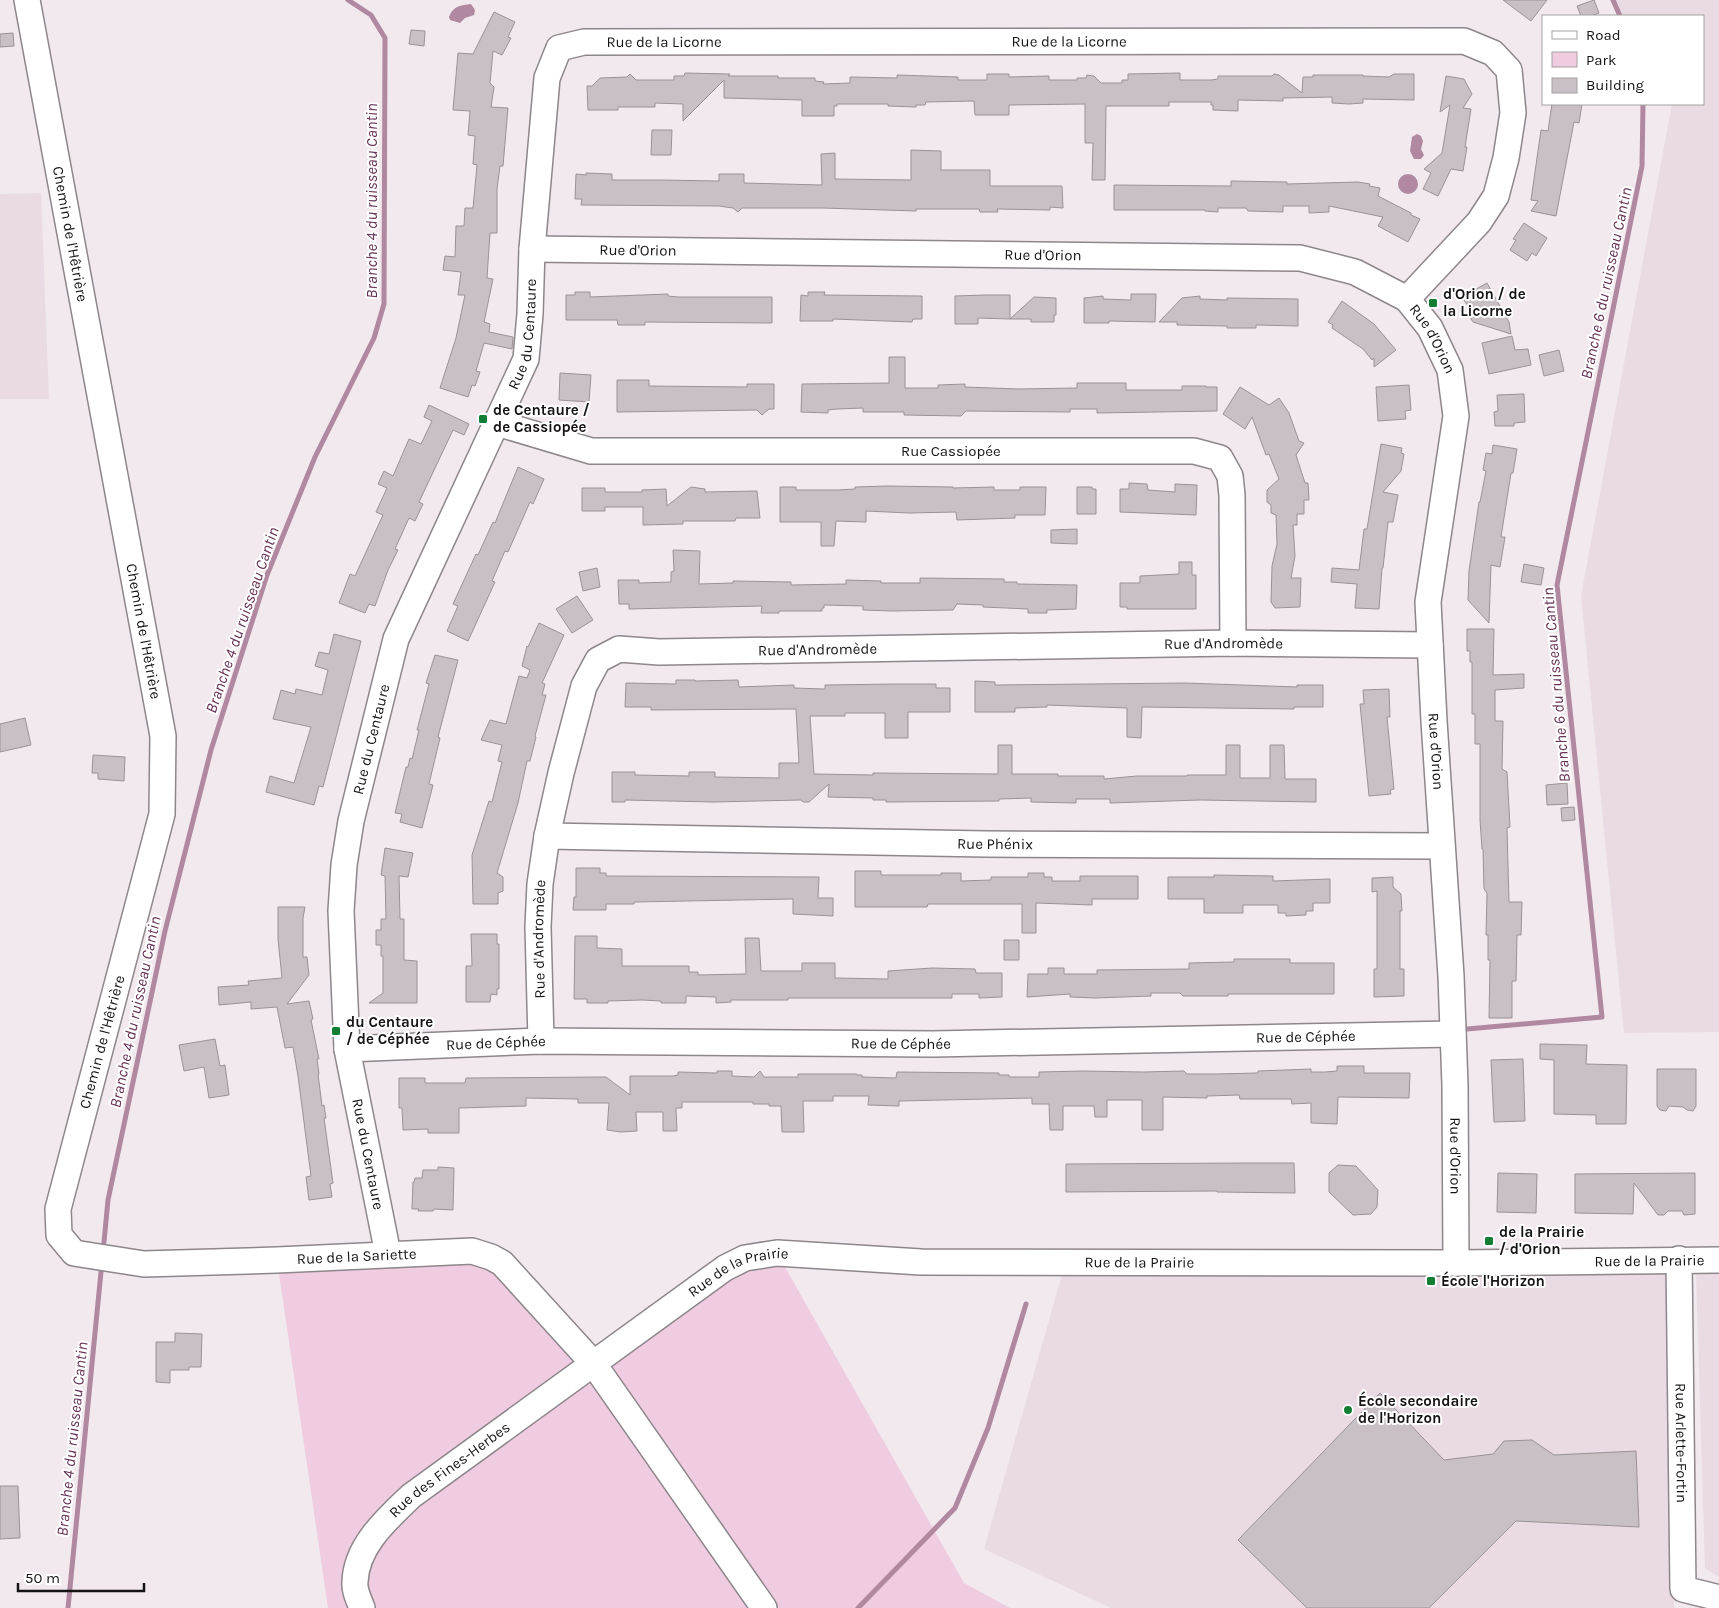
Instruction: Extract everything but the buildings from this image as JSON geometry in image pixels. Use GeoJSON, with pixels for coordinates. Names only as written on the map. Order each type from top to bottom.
{"type":"FeatureCollection","features":[{"type":"Feature","properties":{"kind":"street","name":"Chemin de l'Hêtrière"},"geometry":{"type":"LineString","coordinates":[[27,0],[163,736],[162,814],[58,1209],[59,1235],[74,1253]]}},
{"type":"Feature","properties":{"kind":"street","name":"Rue de la Licorne"},"geometry":{"type":"LineString","coordinates":[[532,249],[547,78],[559,48],[584,42],[1464,41],[1493,53],[1509,70],[1513,113],[1506,158],[1496,196],[1479,222],[1407,299]]}},
{"type":"Feature","properties":{"kind":"street","name":"Rue d'Orion"},"geometry":{"type":"LineString","coordinates":[[532,249],[1300,258],[1356,272],[1407,299],[1430,328],[1450,370],[1456,416],[1428,602],[1453,1034],[1456,1263]]}},
{"type":"Feature","properties":{"kind":"street","name":"Rue du Centaure"},"geometry":{"type":"LineString","coordinates":[[388,1254],[347,1049],[341,911],[344,865],[352,821],[396,639],[526,359],[530,314],[532,249]]}},
{"type":"Feature","properties":{"kind":"street","name":"Rue Cassiopée"},"geometry":{"type":"LineString","coordinates":[[497,423],[591,451],[1184,451],[1220,458],[1230,476],[1232,495],[1233,643]]}},
{"type":"Feature","properties":{"kind":"street","name":"Rue d'Andromède"},"geometry":{"type":"LineString","coordinates":[[541,1041],[538,927],[540,884],[547,836],[584,686],[598,660],[619,649],[659,652],[1233,643],[1430,645]]}},
{"type":"Feature","properties":{"kind":"street","name":"Rue Phénix"},"geometry":{"type":"LineString","coordinates":[[547,836],[996,844],[1442,846]]}},
{"type":"Feature","properties":{"kind":"street","name":"Rue de Céphée"},"geometry":{"type":"LineString","coordinates":[[347,1049],[541,1041],[933,1044],[1453,1034]]}},
{"type":"Feature","properties":{"kind":"street","name":"Rue de la Sariette"},"geometry":{"type":"LineString","coordinates":[[74,1253],[144,1264],[472,1251],[491,1257],[502,1263],[593,1362],[764,1608]]}},
{"type":"Feature","properties":{"kind":"street","name":"Rue de la Prairie"},"geometry":{"type":"LineString","coordinates":[[593,1362],[725,1268],[744,1258],[777,1253],[921,1262],[1456,1263],[1719,1260]]}},
{"type":"Feature","properties":{"kind":"street","name":"Rue Arlette-Fortin"},"geometry":{"type":"LineString","coordinates":[[1679,1260],[1683,1589],[1719,1598]]}},
{"type":"Feature","properties":{"kind":"street","name":"Rue des Fines-Herbes"},"geometry":{"type":"LineString","coordinates":[[362,1608],[354,1583],[361,1556],[378,1528],[410,1496],[593,1362]]}},
{"type":"Feature","properties":{"kind":"shaded area"},"geometry":{"type":"Polygon","coordinates":[[[1614,0],[1719,0],[1719,1032],[1624,1033],[1581,596],[1672,105],[1704,105],[1704,15],[1622,15],[1614,0]]]}},
{"type":"Feature","properties":{"kind":"shaded area"},"geometry":{"type":"Polygon","coordinates":[[[471,4],[475,10],[474,15],[465,18],[460,23],[450,20],[449,17],[455,8],[471,4]]]}},
{"type":"Feature","properties":{"kind":"shaded area"},"geometry":{"type":"Polygon","coordinates":[[[1417,134],[1421,136],[1423,141],[1421,149],[1424,155],[1421,159],[1414,159],[1410,151],[1412,137],[1417,134]]]}},
{"type":"Feature","properties":{"kind":"shaded area"},"geometry":{"type":"Polygon","coordinates":[[[1408,174],[1415,177],[1418,184],[1415,191],[1408,194],[1401,191],[1398,184],[1401,177],[1408,174]]]}},
{"type":"Feature","properties":{"kind":"shaded area"},"geometry":{"type":"Polygon","coordinates":[[[41,193],[49,399],[0,399],[0,194],[41,193]]]}},
{"type":"Feature","properties":{"kind":"shaded area","name":"École secondaire de l'Horizon"},"geometry":{"type":"Polygon","coordinates":[[[1671,1269],[1674,1608],[1111,1608],[984,1549],[1063,1271],[1671,1269]]]}},
{"type":"Feature","properties":{"kind":"shaded area"},"geometry":{"type":"Polygon","coordinates":[[[1719,1272],[1719,1577],[1705,1568],[1696,1273],[1719,1272]]]}},
{"type":"Feature","properties":{"kind":"green space"},"geometry":{"type":"Polygon","coordinates":[[[472,1251],[593,1362],[725,1268],[777,1253],[964,1583],[1010,1608],[328,1608],[277,1260],[472,1251]]]}},
{"type":"Feature","properties":{"kind":"waterway","name":"Branche 4 du ruisseau Cantin"},"geometry":{"type":"LineString","coordinates":[[104,1242],[108,1200],[165,931],[211,750],[267,575],[315,457],[374,338],[384,304],[385,38],[371,15],[348,0]]}},
{"type":"Feature","properties":{"kind":"waterway","name":"Branche 6 du ruisseau Cantin"},"geometry":{"type":"LineString","coordinates":[[1613,0],[1620,15]]}},
{"type":"Feature","properties":{"kind":"waterway","name":"Branche 6 du ruisseau Cantin"},"geometry":{"type":"LineString","coordinates":[[1467,1029],[1602,1017],[1557,585],[1642,166],[1643,105]]}},
{"type":"Feature","properties":{"kind":"waterway","name":"Branche 4 du ruisseau Cantin"},"geometry":{"type":"LineString","coordinates":[[68,1608],[101,1272]]}},
{"type":"Feature","properties":{"kind":"waterway","name":"Branche 6 du ruisseau Cantin"},"geometry":{"type":"LineString","coordinates":[[858,1608],[955,1508],[988,1428],[1026,1304]]}},
{"type":"Feature","properties":{"kind":"place","name":"d'Orion / de la Licorne"},"geometry":{"type":"Point","coordinates":[1433,303]}},
{"type":"Feature","properties":{"kind":"place","name":"de Centaure / de Cassiopée"},"geometry":{"type":"Point","coordinates":[483,419]}},
{"type":"Feature","properties":{"kind":"place","name":"du Centaure / de Céphée"},"geometry":{"type":"Point","coordinates":[336,1031]}},
{"type":"Feature","properties":{"kind":"place","name":"de la Prairie / d'Orion"},"geometry":{"type":"Point","coordinates":[1489,1241]}},
{"type":"Feature","properties":{"kind":"place","name":"École l'Horizon"},"geometry":{"type":"Point","coordinates":[1431,1281]}},
{"type":"Feature","properties":{"kind":"place","name":"École secondaire de l'Horizon"},"geometry":{"type":"Point","coordinates":[1348,1410]}}]}
